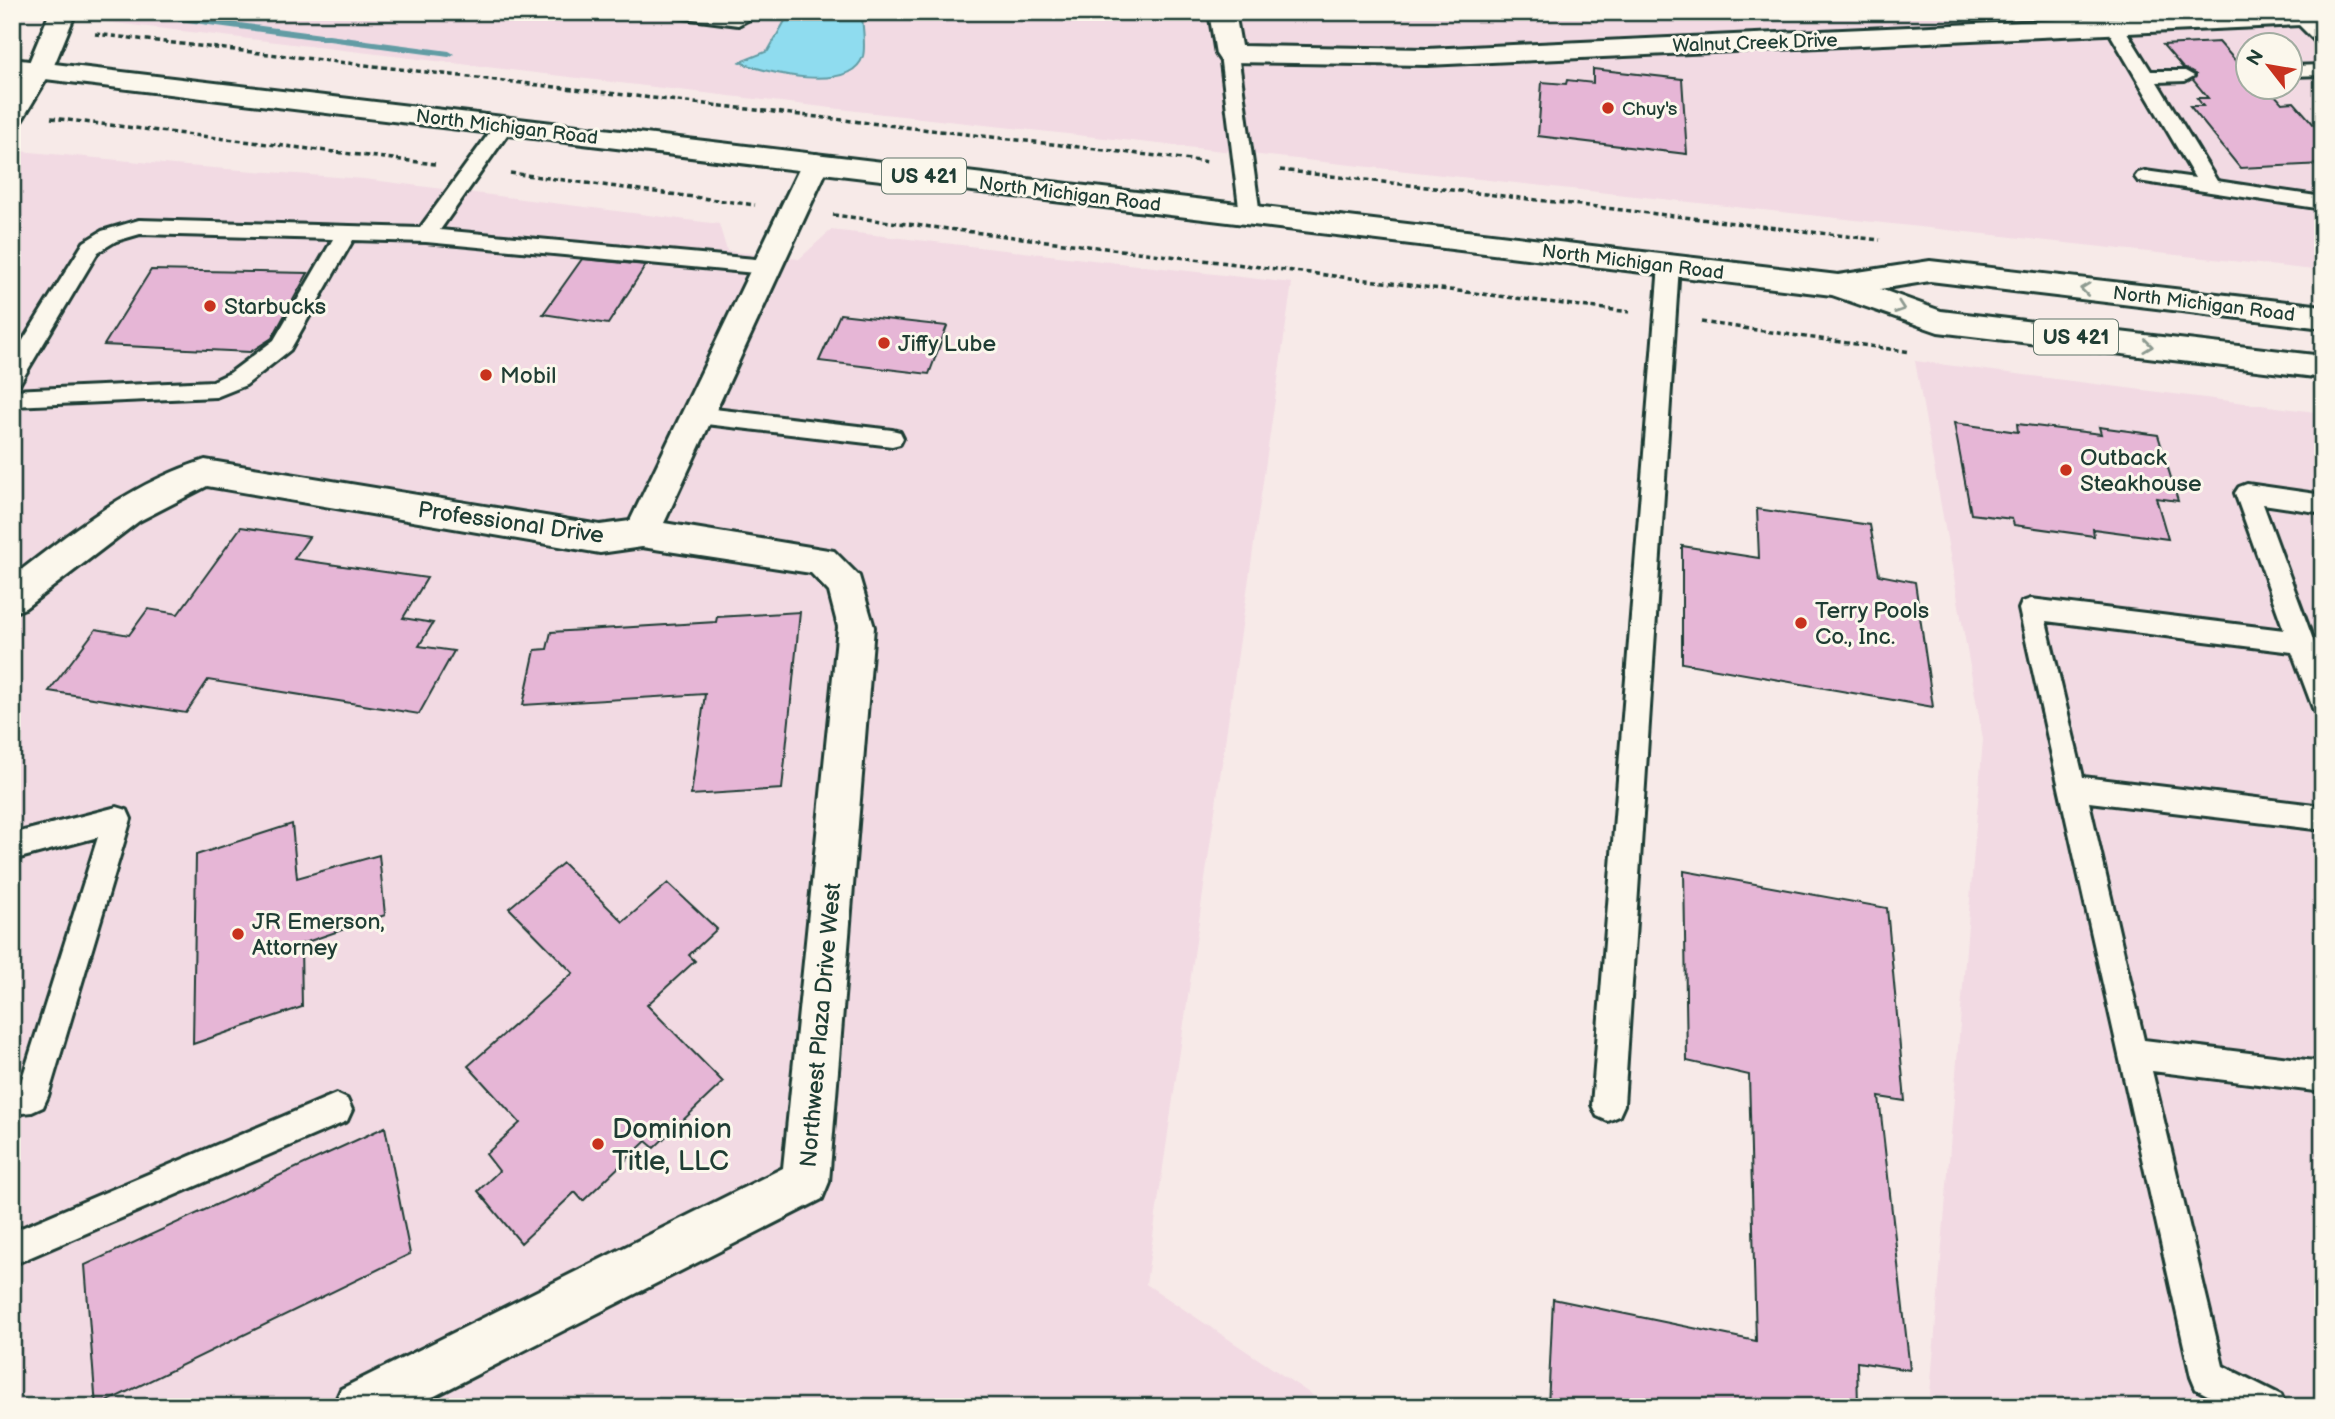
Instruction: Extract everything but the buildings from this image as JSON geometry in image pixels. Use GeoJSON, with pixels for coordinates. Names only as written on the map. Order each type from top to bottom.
{"type":"FeatureCollection","features":[{"type":"Feature","properties":{"kind":"street"},"geometry":{"type":"LineString","coordinates":[[1222,12],[1229,54]]}},
{"type":"Feature","properties":{"kind":"street","name":"Walnut Creek Drive"},"geometry":{"type":"LineString","coordinates":[[1229,54],[1427,57],[2312,17]]}},
{"type":"Feature","properties":{"kind":"street"},"geometry":{"type":"LineString","coordinates":[[12,114],[26,69],[59,21]]}},
{"type":"Feature","properties":{"kind":"street","name":"North Michigan Road"},"geometry":{"type":"LineString","coordinates":[[26,69],[1836,285],[1938,321],[2323,367]]}},
{"type":"Feature","properties":{"kind":"street"},"geometry":{"type":"LineString","coordinates":[[642,533],[816,163]]}},
{"type":"Feature","properties":{"kind":"street","name":"North Michigan Road"},"geometry":{"type":"LineString","coordinates":[[1836,285],[1930,271],[2323,317]]}},
{"type":"Feature","properties":{"kind":"street","name":"Professional Drive"},"geometry":{"type":"LineString","coordinates":[[12,598],[115,517],[170,485],[205,473],[600,539],[642,533]]}},
{"type":"Feature","properties":{"kind":"street","name":"Northwest Plaza Drive West"},"geometry":{"type":"LineString","coordinates":[[359,1407],[805,1182],[856,626],[846,586],[821,561],[642,533]]}},
{"type":"Feature","properties":{"kind":"lane"},"geometry":{"type":"LineString","coordinates":[[676,12],[738,20],[753,12]]}},
{"type":"Feature","properties":{"kind":"lane"},"geometry":{"type":"LineString","coordinates":[[2312,17],[2323,39]]}},
{"type":"Feature","properties":{"kind":"lane"},"geometry":{"type":"LineString","coordinates":[[2114,25],[2210,186]]}},
{"type":"Feature","properties":{"kind":"lane"},"geometry":{"type":"LineString","coordinates":[[1229,54],[1250,215]]}},
{"type":"Feature","properties":{"kind":"lane"},"geometry":{"type":"LineString","coordinates":[[2304,71],[2323,70]]}},
{"type":"Feature","properties":{"kind":"lane"},"geometry":{"type":"LineString","coordinates":[[2145,77],[2185,76]]}},
{"type":"Feature","properties":{"kind":"lane"},"geometry":{"type":"LineString","coordinates":[[426,235],[505,125]]}},
{"type":"Feature","properties":{"kind":"lane"},"geometry":{"type":"LineString","coordinates":[[2145,177],[2323,203]]}},
{"type":"Feature","properties":{"kind":"lane"},"geometry":{"type":"LineString","coordinates":[[12,377],[91,247],[109,236],[139,227],[426,235],[766,267]]}},
{"type":"Feature","properties":{"kind":"lane"},"geometry":{"type":"LineString","coordinates":[[12,398],[216,389],[238,379],[282,345],[347,233]]}},
{"type":"Feature","properties":{"kind":"lane"},"geometry":{"type":"LineString","coordinates":[[1608,1105],[1669,265]]}},
{"type":"Feature","properties":{"kind":"lane"},"geometry":{"type":"LineString","coordinates":[[698,415],[892,438]]}},
{"type":"Feature","properties":{"kind":"lane"},"geometry":{"type":"LineString","coordinates":[[2323,504],[2247,493],[2323,703]]}},
{"type":"Feature","properties":{"kind":"lane"},"geometry":{"type":"LineString","coordinates":[[2269,1407],[2208,1377],[2031,609],[2301,643]]}},
{"type":"Feature","properties":{"kind":"lane"},"geometry":{"type":"LineString","coordinates":[[2072,788],[2323,818]]}},
{"type":"Feature","properties":{"kind":"lane"},"geometry":{"type":"LineString","coordinates":[[12,847],[117,819],[32,1097],[12,1098]]}},
{"type":"Feature","properties":{"kind":"lane"},"geometry":{"type":"LineString","coordinates":[[2133,1054],[2323,1077]]}},
{"type":"Feature","properties":{"kind":"lane"},"geometry":{"type":"LineString","coordinates":[[12,1249],[336,1110]]}},
{"type":"Feature","properties":{"kind":"path"},"geometry":{"type":"LineString","coordinates":[[59,21],[1244,166],[1882,240]]}},
{"type":"Feature","properties":{"kind":"path"},"geometry":{"type":"LineString","coordinates":[[12,114],[474,168],[1665,317],[1923,354]]}},
{"type":"Feature","properties":{"kind":"shaded area"},"geometry":{"type":"Polygon","coordinates":[[[22,12],[2323,12],[2323,271],[865,112],[22,12]]]}},
{"type":"Feature","properties":{"kind":"shaded area"},"geometry":{"type":"Polygon","coordinates":[[[12,148],[19,151],[174,165],[364,179],[719,224],[727,251],[799,259],[831,230],[1292,283],[1146,1284],[1330,1407],[12,1407],[12,148]]]}},
{"type":"Feature","properties":{"kind":"shaded area"},"geometry":{"type":"Polygon","coordinates":[[[1915,361],[2323,413],[2323,1407],[1929,1407],[1983,739],[1915,361]]]}},
{"type":"Feature","properties":{"kind":"water"},"geometry":{"type":"Polygon","coordinates":[[[790,12],[862,12],[864,51],[855,68],[842,75],[806,77],[768,71],[740,62],[768,51],[790,12]]]}},
{"type":"Feature","properties":{"kind":"waterway"},"geometry":{"type":"LineString","coordinates":[[134,12],[449,54]]}},
{"type":"Feature","properties":{"kind":"place","name":"Chuy's"},"geometry":{"type":"Point","coordinates":[1608,108]}},
{"type":"Feature","properties":{"kind":"place","name":"Starbucks"},"geometry":{"type":"Point","coordinates":[210,306]}},
{"type":"Feature","properties":{"kind":"place","name":"Jiffy Lube"},"geometry":{"type":"Point","coordinates":[884,343]}},
{"type":"Feature","properties":{"kind":"place","name":"Mobil"},"geometry":{"type":"Point","coordinates":[486,375]}},
{"type":"Feature","properties":{"kind":"place","name":"Outback Steakhouse"},"geometry":{"type":"Point","coordinates":[2066,470]}},
{"type":"Feature","properties":{"kind":"place","name":"Terry Pools Co., Inc."},"geometry":{"type":"Point","coordinates":[1801,623]}},
{"type":"Feature","properties":{"kind":"place","name":"JR Emerson, Attorney"},"geometry":{"type":"Point","coordinates":[238,934]}},
{"type":"Feature","properties":{"kind":"place","name":"Dominion Title, LLC"},"geometry":{"type":"Point","coordinates":[598,1144]}}]}
